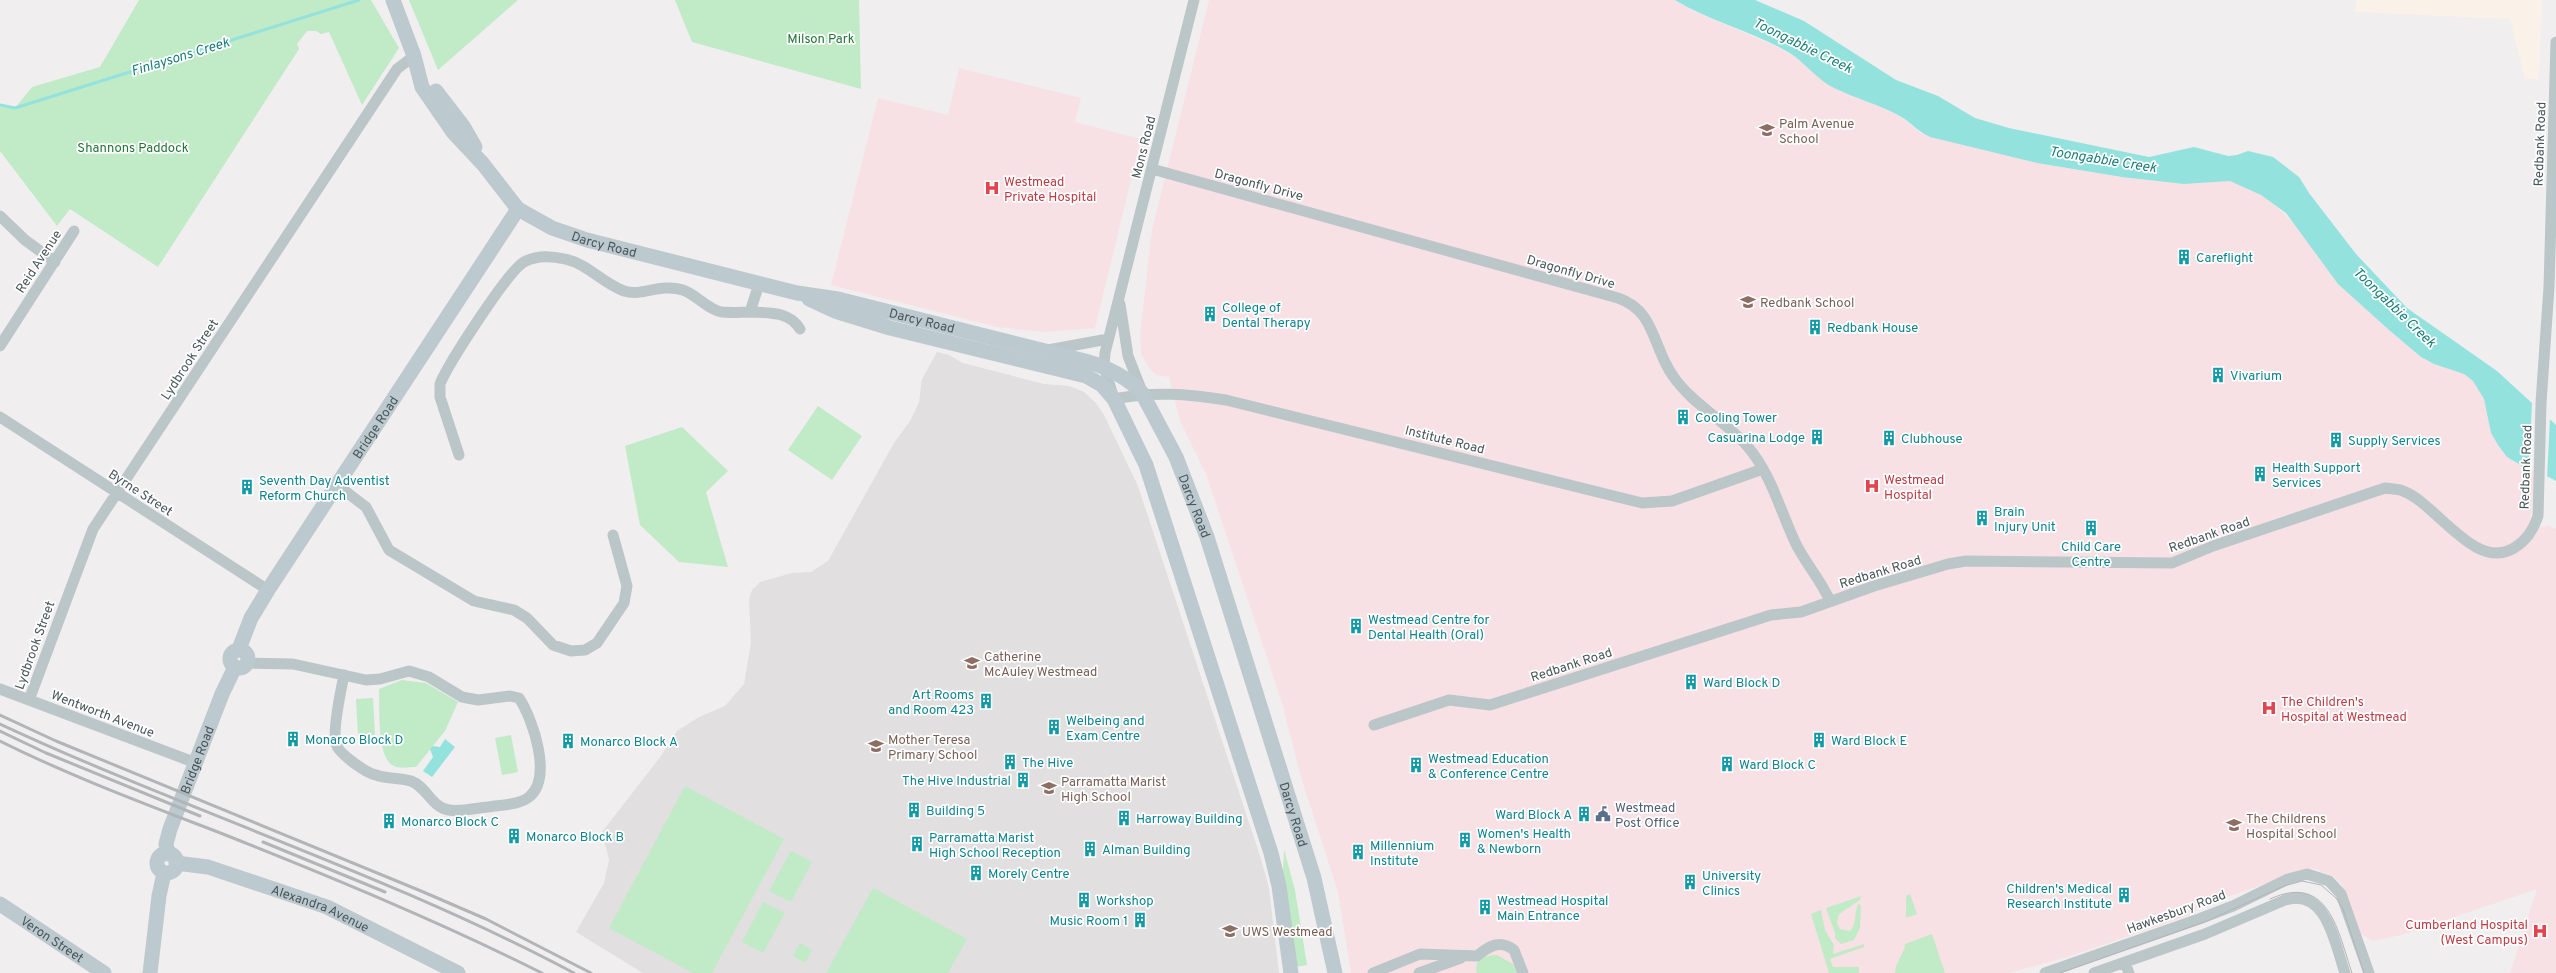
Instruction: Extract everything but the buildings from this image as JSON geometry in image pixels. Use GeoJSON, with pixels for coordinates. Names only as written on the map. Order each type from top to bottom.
{"type":"FeatureCollection","features":[{"type":"Feature","properties":{"kind":"street","name":"Darcy Road"},"geometry":{"type":"LineString","coordinates":[[393,0],[414,56],[422,87],[432,103],[453,132],[483,164],[518,209],[552,228],[587,240],[759,284],[797,293],[838,299],[1104,366],[1125,378],[1142,393],[1176,457],[1206,537],[1314,878],[1335,973]]}},
{"type":"Feature","properties":{"kind":"street","name":"Mons Road"},"geometry":{"type":"LineString","coordinates":[[1114,399],[1104,366],[1108,339],[1119,301],[1194,0]]}},
{"type":"Feature","properties":{"kind":"street","name":"Redbank Road"},"geometry":{"type":"LineString","coordinates":[[1374,725],[1450,700],[1490,705],[1771,614],[1801,612],[1830,601],[1948,564],[1966,561],[2172,563],[2213,546],[2384,488],[2403,491],[2419,501],[2476,547],[2494,553],[2509,551],[2532,532],[2538,516],[2541,403],[2552,287],[2556,42]]}},
{"type":"Feature","properties":{"kind":"street","name":"Lydbrook Street"},"geometry":{"type":"LineString","coordinates":[[29,700],[83,551],[93,528],[397,69],[414,56]]}},
{"type":"Feature","properties":{"kind":"street","name":"Dragonfly Drive"},"geometry":{"type":"LineString","coordinates":[[1152,169],[1629,302],[1643,313],[1666,366],[1673,377],[1691,396],[1747,445],[1764,469],[1795,542],[1808,568],[1824,587],[1830,601]]}},
{"type":"Feature","properties":{"kind":"street","name":"Bridge Road"},"geometry":{"type":"LineString","coordinates":[[172,858],[166,844],[170,829],[189,778],[241,665],[230,662],[230,656],[233,651],[239,649],[251,618],[336,484],[518,209]]}},
{"type":"Feature","properties":{"kind":"street"},"geometry":{"type":"LineString","coordinates":[[0,216],[25,240],[55,262]]}},
{"type":"Feature","properties":{"kind":"street","name":"Reid Avenue"},"geometry":{"type":"LineString","coordinates":[[0,344],[74,231]]}},
{"type":"Feature","properties":{"kind":"street"},"geometry":{"type":"LineString","coordinates":[[459,455],[440,397],[440,384],[496,295],[523,262],[534,257],[564,259],[583,266],[624,291],[634,293],[658,287],[670,287],[692,293],[722,312],[781,314],[789,317],[800,329]]}},
{"type":"Feature","properties":{"kind":"street"},"geometry":{"type":"LineString","coordinates":[[750,312],[759,284]]}},
{"type":"Feature","properties":{"kind":"street","name":"Darcy Road"},"geometry":{"type":"LineString","coordinates":[[797,293],[835,312],[986,352],[1086,376],[1102,385],[1114,399],[1146,465],[1262,825],[1279,886],[1292,973]]}},
{"type":"Feature","properties":{"kind":"street","name":"Mons Road"},"geometry":{"type":"LineString","coordinates":[[1119,301],[1128,356],[1142,393]]}},
{"type":"Feature","properties":{"kind":"street"},"geometry":{"type":"LineString","coordinates":[[931,323],[974,340],[986,352]]}},
{"type":"Feature","properties":{"kind":"street"},"geometry":{"type":"LineString","coordinates":[[1043,350],[1108,339]]}},
{"type":"Feature","properties":{"kind":"street","name":"Institute Road"},"geometry":{"type":"LineString","coordinates":[[1114,399],[1142,393],[1174,393],[1226,400],[1642,503],[1672,501],[1764,469]]}},
{"type":"Feature","properties":{"kind":"street","name":"Byrne Street"},"geometry":{"type":"LineString","coordinates":[[0,417],[268,590]]}},
{"type":"Feature","properties":{"kind":"street"},"geometry":{"type":"LineString","coordinates":[[336,484],[366,507],[389,550],[474,601],[514,610],[527,618],[553,645],[571,651],[585,650],[597,643],[624,603],[627,586],[613,535]]}},
{"type":"Feature","properties":{"kind":"street"},"geometry":{"type":"LineString","coordinates":[[241,665],[293,664],[344,675],[366,680],[380,679],[409,671],[429,677],[462,697],[478,700],[510,696],[519,698],[525,707],[537,742],[540,759],[538,780],[533,793],[525,800],[504,804],[448,810],[434,803],[416,783],[375,775],[362,768],[341,752],[336,744],[338,704],[344,675]]}},
{"type":"Feature","properties":{"kind":"street","name":"Wentworth Avenue"},"geometry":{"type":"LineString","coordinates":[[0,689],[196,762]]}},
{"type":"Feature","properties":{"kind":"street"},"geometry":{"type":"LineString","coordinates":[[150,973],[159,896],[164,873],[173,871],[172,858]]}},
{"type":"Feature","properties":{"kind":"street","name":"Alexandra Avenue"},"geometry":{"type":"LineString","coordinates":[[172,858],[208,867],[327,908],[458,973]]}},
{"type":"Feature","properties":{"kind":"street","name":"Hawkesbury Road"},"geometry":{"type":"LineString","coordinates":[[2045,973],[2233,906],[2298,875],[2314,874],[2330,881],[2341,894],[2369,973]]}},
{"type":"Feature","properties":{"kind":"street"},"geometry":{"type":"LineString","coordinates":[[2094,973],[2127,968],[2290,898],[2311,902],[2323,912],[2345,973]]}},
{"type":"Feature","properties":{"kind":"street","name":"Veron Street"},"geometry":{"type":"LineString","coordinates":[[0,904],[104,973]]}},
{"type":"Feature","properties":{"kind":"street"},"geometry":{"type":"LineString","coordinates":[[1373,973],[1420,954],[1466,957],[1478,956],[1494,944],[1504,945],[1514,950],[1523,973]]}},
{"type":"Feature","properties":{"kind":"street"},"geometry":{"type":"LineString","coordinates":[[1418,973],[1466,957]]}},
{"type":"Feature","properties":{"kind":"shaded area","name":"Westmead Hospital"},"geometry":{"type":"Polygon","coordinates":[[[1209,0],[1675,0],[1693,11],[1776,46],[1803,62],[1832,87],[1900,116],[1921,133],[1930,137],[2037,163],[2122,177],[2184,184],[2230,181],[2261,195],[2274,204],[2297,227],[2338,284],[2389,330],[2421,357],[2434,364],[2464,374],[2473,381],[2484,399],[2491,433],[2498,445],[2507,457],[2517,464],[2535,470],[2530,522],[2542,527],[2549,526],[2556,529],[2556,973],[2510,973],[2537,889],[2401,935],[2373,941],[2357,932],[2342,885],[2334,877],[2316,869],[2307,869],[2199,907],[2190,915],[2068,957],[2009,973],[1351,973],[1338,892],[1300,774],[1282,703],[1206,474],[1180,421],[1169,377],[1156,375],[1150,369],[1141,354],[1140,334],[1152,230],[1209,0]]]}},
{"type":"Feature","properties":{"kind":"shaded area"},"geometry":{"type":"Polygon","coordinates":[[[2356,0],[2542,0],[2539,79],[2525,79],[2510,19],[2355,12],[2356,0]]]}},
{"type":"Feature","properties":{"kind":"shaded area","name":"Westmead Private Hospital"},"geometry":{"type":"Polygon","coordinates":[[[959,68],[1081,98],[1075,122],[1141,139],[1095,328],[1044,332],[997,327],[831,285],[878,98],[948,115],[959,68]]]}},
{"type":"Feature","properties":{"kind":"shaded area","name":"Catherine McAuley Westmead"},"geometry":{"type":"Polygon","coordinates":[[[937,352],[949,355],[963,363],[1044,384],[1069,386],[1084,392],[1095,402],[1104,415],[1138,486],[1261,859],[1269,888],[1279,973],[643,973],[576,932],[604,883],[609,860],[602,832],[661,756],[677,731],[699,717],[725,706],[744,684],[751,643],[749,599],[752,590],[760,582],[792,573],[811,572],[828,561],[894,443],[910,421],[919,402],[922,379],[937,352]]]}},
{"type":"Feature","properties":{"kind":"green space","name":"Shannons Paddock"},"geometry":{"type":"Polygon","coordinates":[[[139,0],[371,0],[399,48],[362,105],[329,32],[321,34],[316,31],[307,31],[297,44],[299,49],[158,267],[70,209],[57,226],[0,151],[0,107],[15,108],[32,87],[100,67],[139,0]]]}},
{"type":"Feature","properties":{"kind":"green space"},"geometry":{"type":"Polygon","coordinates":[[[409,0],[518,0],[438,70],[409,0]]]}},
{"type":"Feature","properties":{"kind":"green space","name":"Milson Park"},"geometry":{"type":"Polygon","coordinates":[[[675,0],[859,0],[861,89],[692,42],[675,0]]]}},
{"type":"Feature","properties":{"kind":"green space"},"geometry":{"type":"Polygon","coordinates":[[[818,406],[862,436],[832,480],[788,450],[818,406]]]}},
{"type":"Feature","properties":{"kind":"green space"},"geometry":{"type":"Polygon","coordinates":[[[682,427],[728,471],[706,492],[728,567],[679,562],[640,525],[625,446],[682,427]]]}},
{"type":"Feature","properties":{"kind":"green space"},"geometry":{"type":"Polygon","coordinates":[[[402,680],[426,683],[458,702],[445,731],[416,767],[396,767],[388,761],[384,753],[380,731],[379,689],[402,680]]]}},
{"type":"Feature","properties":{"kind":"green space"},"geometry":{"type":"Polygon","coordinates":[[[373,698],[375,735],[358,736],[356,699],[373,698]]]}},
{"type":"Feature","properties":{"kind":"green space"},"geometry":{"type":"Polygon","coordinates":[[[511,735],[518,772],[502,775],[495,738],[511,735]]]}},
{"type":"Feature","properties":{"kind":"green space"},"geometry":{"type":"Polygon","coordinates":[[[685,786],[784,839],[712,973],[693,973],[609,928],[685,786]]]}},
{"type":"Feature","properties":{"kind":"green space"},"geometry":{"type":"Polygon","coordinates":[[[1284,849],[1295,890],[1307,965],[1296,967],[1283,872],[1284,849]]]}},
{"type":"Feature","properties":{"kind":"green space"},"geometry":{"type":"Polygon","coordinates":[[[791,851],[812,862],[791,902],[769,891],[791,851]]]}},
{"type":"Feature","properties":{"kind":"green space"},"geometry":{"type":"Polygon","coordinates":[[[873,888],[967,939],[948,973],[826,973],[873,888]]]}},
{"type":"Feature","properties":{"kind":"green space"},"geometry":{"type":"Polygon","coordinates":[[[1910,894],[1917,914],[1906,918],[1906,896],[1910,894]]]}},
{"type":"Feature","properties":{"kind":"green space"},"geometry":{"type":"Polygon","coordinates":[[[1861,896],[1860,900],[1839,914],[1837,923],[1840,929],[1850,931],[1855,922],[1858,904],[1861,905],[1860,928],[1854,940],[1841,944],[1835,938],[1835,933],[1826,908],[1861,896]]]}},
{"type":"Feature","properties":{"kind":"green space"},"geometry":{"type":"Polygon","coordinates":[[[763,902],[785,913],[763,953],[742,942],[763,902]]]}},
{"type":"Feature","properties":{"kind":"green space"},"geometry":{"type":"Polygon","coordinates":[[[1821,910],[1825,930],[1834,945],[1833,954],[1864,944],[1864,947],[1830,959],[1833,967],[1859,967],[1859,973],[1829,973],[1811,914],[1821,910]]]}},
{"type":"Feature","properties":{"kind":"green space"},"geometry":{"type":"Polygon","coordinates":[[[1932,934],[1945,973],[1895,973],[1896,965],[1903,952],[1905,944],[1932,934]]]}},
{"type":"Feature","properties":{"kind":"green space"},"geometry":{"type":"Polygon","coordinates":[[[800,943],[812,950],[805,963],[793,956],[800,943]]]}},
{"type":"Feature","properties":{"kind":"green space"},"geometry":{"type":"Polygon","coordinates":[[[1490,955],[1497,955],[1513,964],[1517,973],[1477,973],[1476,967],[1481,959],[1490,955]]]}},
{"type":"Feature","properties":{"kind":"water","name":"Toongabbie Creek"},"geometry":{"type":"Polygon","coordinates":[[[1675,0],[1755,0],[1804,21],[1896,80],[1938,96],[1975,118],[2009,128],[2149,157],[2194,147],[2228,156],[2237,155],[2248,151],[2273,157],[2299,177],[2309,193],[2356,254],[2407,308],[2497,371],[2556,425],[2556,481],[2528,466],[2527,469],[2507,457],[2491,433],[2484,399],[2473,381],[2464,374],[2434,364],[2421,357],[2389,330],[2338,284],[2286,213],[2261,195],[2230,181],[2184,184],[2122,177],[2037,163],[1930,137],[1898,115],[1834,88],[1788,52],[1760,38],[1689,8],[1675,0]]]}},
{"type":"Feature","properties":{"kind":"water"},"geometry":{"type":"Polygon","coordinates":[[[445,739],[455,747],[432,777],[423,771],[433,757],[430,749],[433,746],[440,747],[445,739]]]}},
{"type":"Feature","properties":{"kind":"pier"},"geometry":{"type":"Polygon","coordinates":[[[2532,403],[2550,418],[2547,479],[2529,469],[2532,403]]]}},
{"type":"Feature","properties":{"kind":"waterway","name":"Finlaysons Creek"},"geometry":{"type":"LineString","coordinates":[[0,105],[15,108],[359,0]]}},
{"type":"Feature","properties":{"kind":"tram line"},"geometry":{"type":"LineString","coordinates":[[2060,973],[2207,921],[2284,886],[2302,881],[2321,885],[2336,898],[2343,909],[2364,973]]}},
{"type":"Feature","properties":{"kind":"tram line"},"geometry":{"type":"LineString","coordinates":[[2270,899],[2290,893],[2306,893],[2318,900],[2328,910],[2335,924],[2342,940],[2352,973]]}},
{"type":"Feature","properties":{"kind":"railway"},"geometry":{"type":"LineString","coordinates":[[0,715],[56,741],[486,919],[591,973]]}},
{"type":"Feature","properties":{"kind":"railway"},"geometry":{"type":"LineString","coordinates":[[0,724],[71,756],[361,874],[433,905],[574,973]]}},
{"type":"Feature","properties":{"kind":"railway"},"geometry":{"type":"LineString","coordinates":[[0,731],[46,753],[200,816]]}},
{"type":"Feature","properties":{"kind":"railway"},"geometry":{"type":"LineString","coordinates":[[0,741],[82,779],[263,850],[384,900],[463,935],[542,973]]}},
{"type":"Feature","properties":{"kind":"railway"},"geometry":{"type":"LineString","coordinates":[[263,842],[385,892]]}},
{"type":"Feature","properties":{"kind":"place","name":"Palm Avenue School"},"geometry":{"type":"Point","coordinates":[1767,130]}},
{"type":"Feature","properties":{"kind":"place","name":"Westmead Private Hospital"},"geometry":{"type":"Point","coordinates":[992,188]}},
{"type":"Feature","properties":{"kind":"place","name":"Careflight"},"geometry":{"type":"Point","coordinates":[2184,257]}},
{"type":"Feature","properties":{"kind":"place","name":"Redbank School"},"geometry":{"type":"Point","coordinates":[1748,302]}},
{"type":"Feature","properties":{"kind":"place","name":"College of Dental Therapy"},"geometry":{"type":"Point","coordinates":[1210,314]}},
{"type":"Feature","properties":{"kind":"place","name":"Redbank House"},"geometry":{"type":"Point","coordinates":[1815,327]}},
{"type":"Feature","properties":{"kind":"place","name":"Vivarium"},"geometry":{"type":"Point","coordinates":[2218,375]}},
{"type":"Feature","properties":{"kind":"place","name":"Cooling Tower"},"geometry":{"type":"Point","coordinates":[1683,417]}},
{"type":"Feature","properties":{"kind":"place","name":"Casuarina Lodge"},"geometry":{"type":"Point","coordinates":[1817,437]}},
{"type":"Feature","properties":{"kind":"place","name":"Clubhouse"},"geometry":{"type":"Point","coordinates":[1889,438]}},
{"type":"Feature","properties":{"kind":"place","name":"Supply Services"},"geometry":{"type":"Point","coordinates":[2336,440]}},
{"type":"Feature","properties":{"kind":"place","name":"Health Support Services"},"geometry":{"type":"Point","coordinates":[2260,474]}},
{"type":"Feature","properties":{"kind":"place","name":"Westmead Hospital"},"geometry":{"type":"Point","coordinates":[1872,486]}},
{"type":"Feature","properties":{"kind":"place","name":"Seventh Day Adventist Reform Church"},"geometry":{"type":"Point","coordinates":[247,487]}},
{"type":"Feature","properties":{"kind":"place","name":"Brain Injury Unit"},"geometry":{"type":"Point","coordinates":[1982,518]}},
{"type":"Feature","properties":{"kind":"place","name":"Child Care Centre"},"geometry":{"type":"Point","coordinates":[2091,528]}},
{"type":"Feature","properties":{"kind":"place","name":"Westmead Centre for Dental Health (Oral)"},"geometry":{"type":"Point","coordinates":[1356,626]}},
{"type":"Feature","properties":{"kind":"place","name":"Catherine McAuley Westmead"},"geometry":{"type":"Point","coordinates":[972,663]}},
{"type":"Feature","properties":{"kind":"place","name":"Ward Block D"},"geometry":{"type":"Point","coordinates":[1691,682]}},
{"type":"Feature","properties":{"kind":"place","name":"Art Rooms and Room 423"},"geometry":{"type":"Point","coordinates":[986,701]}},
{"type":"Feature","properties":{"kind":"place","name":"The Children's Hospital at Westmead"},"geometry":{"type":"Point","coordinates":[2269,708]}},
{"type":"Feature","properties":{"kind":"place","name":"Welbeing and Exam Centre"},"geometry":{"type":"Point","coordinates":[1054,727]}},
{"type":"Feature","properties":{"kind":"place","name":"Monarco Block D"},"geometry":{"type":"Point","coordinates":[293,739]}},
{"type":"Feature","properties":{"kind":"place","name":"Ward Block E"},"geometry":{"type":"Point","coordinates":[1819,740]}},
{"type":"Feature","properties":{"kind":"place","name":"Monarco Block A"},"geometry":{"type":"Point","coordinates":[568,741]}},
{"type":"Feature","properties":{"kind":"place","name":"Mother Teresa Primary School"},"geometry":{"type":"Point","coordinates":[876,746]}},
{"type":"Feature","properties":{"kind":"place","name":"The Hive"},"geometry":{"type":"Point","coordinates":[1010,762]}},
{"type":"Feature","properties":{"kind":"place","name":"Ward Block C"},"geometry":{"type":"Point","coordinates":[1727,764]}},
{"type":"Feature","properties":{"kind":"place","name":"Westmead Education & Conference Centre"},"geometry":{"type":"Point","coordinates":[1416,765]}},
{"type":"Feature","properties":{"kind":"place","name":"The Hive Industrial"},"geometry":{"type":"Point","coordinates":[1023,780]}},
{"type":"Feature","properties":{"kind":"place","name":"Parramatta Marist High School"},"geometry":{"type":"Point","coordinates":[1049,788]}},
{"type":"Feature","properties":{"kind":"place","name":"Building 5"},"geometry":{"type":"Point","coordinates":[914,810]}},
{"type":"Feature","properties":{"kind":"place","name":"Ward Block A"},"geometry":{"type":"Point","coordinates":[1584,814]}},
{"type":"Feature","properties":{"kind":"place","name":"Westmead Post Office"},"geometry":{"type":"Point","coordinates":[1603,814]}},
{"type":"Feature","properties":{"kind":"place","name":"Harroway Building"},"geometry":{"type":"Point","coordinates":[1124,818]}},
{"type":"Feature","properties":{"kind":"place","name":"Monarco Block C"},"geometry":{"type":"Point","coordinates":[389,821]}},
{"type":"Feature","properties":{"kind":"place","name":"The Childrens Hospital School"},"geometry":{"type":"Point","coordinates":[2234,825]}},
{"type":"Feature","properties":{"kind":"place","name":"Monarco Block B"},"geometry":{"type":"Point","coordinates":[514,836]}},
{"type":"Feature","properties":{"kind":"place","name":"Women's Health & Newborn"},"geometry":{"type":"Point","coordinates":[1465,840]}},
{"type":"Feature","properties":{"kind":"place","name":"Parramatta Marist High School Reception"},"geometry":{"type":"Point","coordinates":[917,844]}},
{"type":"Feature","properties":{"kind":"place","name":"Alman Building"},"geometry":{"type":"Point","coordinates":[1090,849]}},
{"type":"Feature","properties":{"kind":"place","name":"Millennium Institute"},"geometry":{"type":"Point","coordinates":[1358,852]}},
{"type":"Feature","properties":{"kind":"place","name":"Morely Centre"},"geometry":{"type":"Point","coordinates":[976,873]}},
{"type":"Feature","properties":{"kind":"place","name":"University Clinics"},"geometry":{"type":"Point","coordinates":[1690,882]}},
{"type":"Feature","properties":{"kind":"place","name":"Children's Medical Research Institute"},"geometry":{"type":"Point","coordinates":[2124,895]}},
{"type":"Feature","properties":{"kind":"place","name":"Workshop"},"geometry":{"type":"Point","coordinates":[1084,900]}},
{"type":"Feature","properties":{"kind":"place","name":"Westmead Hospital Main Entrance"},"geometry":{"type":"Point","coordinates":[1485,907]}},
{"type":"Feature","properties":{"kind":"place","name":"Music Room 1"},"geometry":{"type":"Point","coordinates":[1140,920]}},
{"type":"Feature","properties":{"kind":"place","name":"UWS Westmead"},"geometry":{"type":"Point","coordinates":[1230,931]}},
{"type":"Feature","properties":{"kind":"place","name":"Cumberland Hospital (West Campus)"},"geometry":{"type":"Point","coordinates":[2540,931]}}]}
